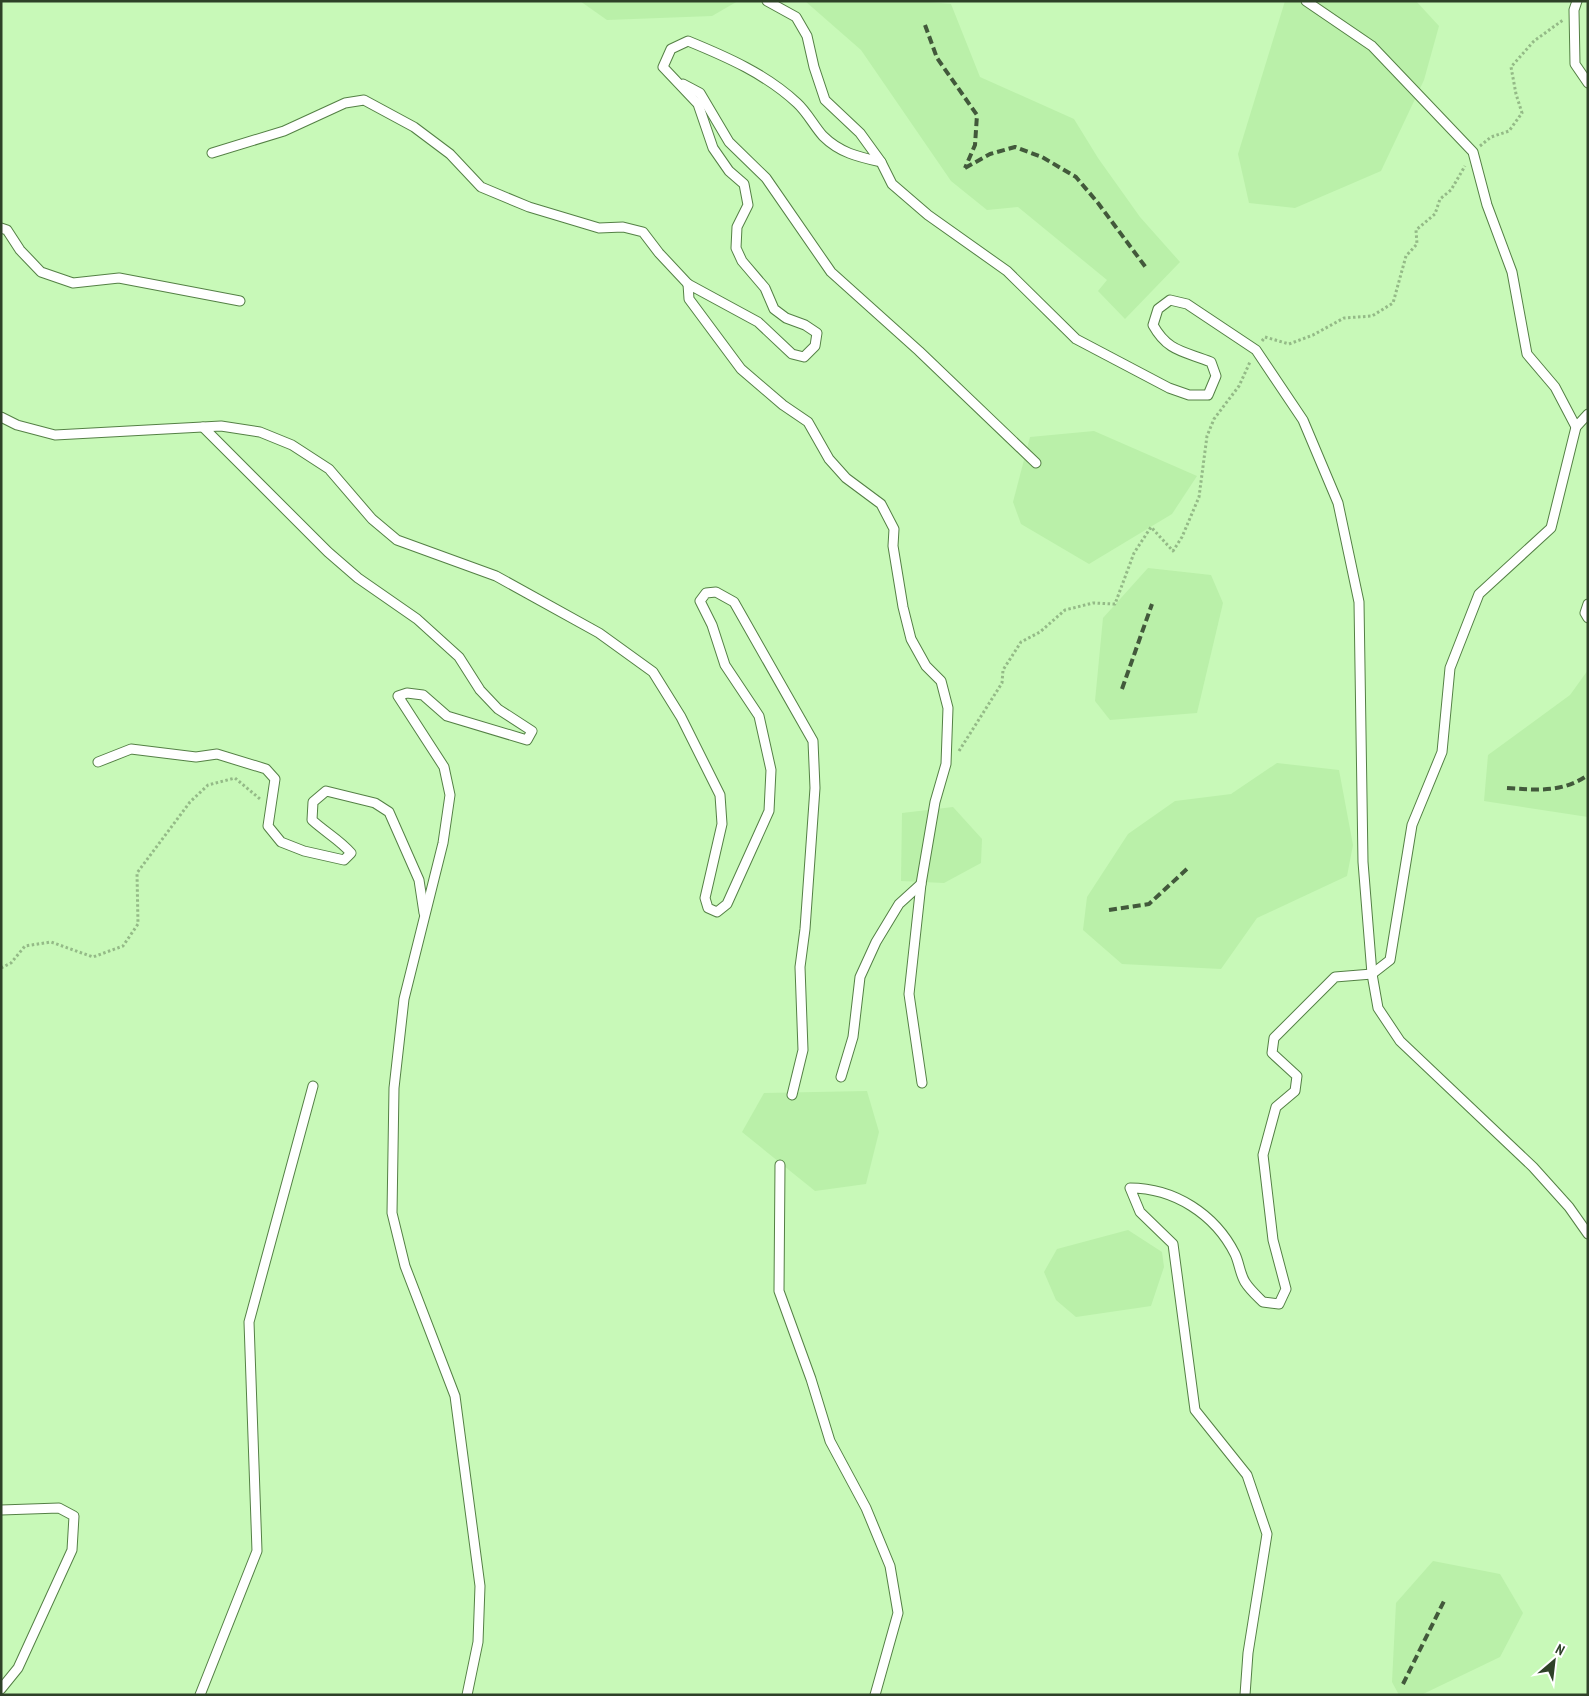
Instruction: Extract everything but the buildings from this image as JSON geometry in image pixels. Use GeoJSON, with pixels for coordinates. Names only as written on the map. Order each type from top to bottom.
{"type":"FeatureCollection","features":[{"type":"Feature","properties":{"kind":"lane"},"geometry":{"type":"LineString","coordinates":[[767,1],[796,17],[807,36],[814,67],[826,100],[860,133],[881,162],[892,184],[928,215],[1008,271],[1076,339],[1170,388],[1189,395],[1208,394],[1216,376],[1211,362],[1169,347],[1159,337],[1153,325],[1158,310],[1170,300],[1187,304],[1256,350],[1303,420],[1338,503],[1360,602],[1363,862],[1372,974],[1378,1008],[1400,1041],[1532,1166],[1569,1207],[1588,1234]]}},
{"type":"Feature","properties":{"kind":"lane"},"geometry":{"type":"LineString","coordinates":[[1306,1],[1372,46],[1472,152],[1486,206],[1512,272],[1527,354],[1554,387],[1576,427]]}},
{"type":"Feature","properties":{"kind":"lane"},"geometry":{"type":"LineString","coordinates":[[1577,1],[1574,10],[1575,64],[1588,83]]}},
{"type":"Feature","properties":{"kind":"lane"},"geometry":{"type":"LineString","coordinates":[[212,153],[284,131],[345,103],[364,100],[414,127],[450,154],[481,187],[529,207],[599,228],[623,227],[643,232],[659,253],[688,284],[758,322],[792,354],[804,357],[815,346],[817,333],[805,325],[786,318],[774,309],[765,288],[742,261],[736,248],[737,227],[748,205],[744,184],[729,171],[713,148],[698,104],[662,67],[671,49],[688,41],[721,54],[764,77],[798,104],[823,136],[845,153],[881,162]]}},
{"type":"Feature","properties":{"kind":"lane"},"geometry":{"type":"LineString","coordinates":[[676,80],[700,93],[729,142],[766,178],[832,272],[919,351],[1036,463]]}},
{"type":"Feature","properties":{"kind":"lane"},"geometry":{"type":"LineString","coordinates":[[1,228],[7,230],[20,250],[41,272],[73,283],[119,278],[240,301]]}},
{"type":"Feature","properties":{"kind":"lane"},"geometry":{"type":"LineString","coordinates":[[688,284],[689,299],[741,369],[782,405],[808,422],[829,459],[846,478],[881,504],[894,528],[893,546],[903,607],[911,639],[926,666],[941,681],[948,708],[946,764],[935,802],[921,884],[909,994],[922,1082]]}},
{"type":"Feature","properties":{"kind":"lane"},"geometry":{"type":"LineString","coordinates":[[1244,1695],[1248,1653],[1266,1534],[1247,1474],[1195,1410],[1173,1244],[1140,1212],[1130,1188],[1151,1188],[1176,1197],[1203,1213],[1225,1236],[1235,1254],[1245,1282],[1263,1302],[1279,1304],[1286,1289],[1273,1240],[1263,1155],[1276,1107],[1295,1090],[1297,1076],[1272,1053],[1274,1038],[1335,977],[1372,974],[1390,960],[1412,825],[1442,752],[1450,668],[1479,594],[1551,528],[1576,427],[1588,414]]}},
{"type":"Feature","properties":{"kind":"lane"},"geometry":{"type":"LineString","coordinates":[[1,417],[17,425],[55,435],[221,426],[260,432],[292,444],[330,469],[372,519],[397,540],[496,576],[599,633],[653,672],[681,718],[720,795],[722,824],[705,898],[708,908],[718,912],[727,904],[769,811],[771,770],[760,716],[724,665],[712,625],[700,601],[706,593],[716,592],[734,602],[813,741],[816,788],[805,928],[800,967],[803,1050],[792,1094]]}},
{"type":"Feature","properties":{"kind":"lane"},"geometry":{"type":"LineString","coordinates":[[203,427],[328,552],[358,578],[417,619],[459,657],[480,690],[498,709],[532,731],[527,740],[447,716],[423,695],[407,693],[398,696],[444,767],[450,795],[443,843],[404,1000],[394,1088],[392,1213],[405,1266],[455,1396],[480,1586],[478,1642],[467,1695]]}},
{"type":"Feature","properties":{"kind":"lane"},"geometry":{"type":"LineString","coordinates":[[1588,604],[1585,613],[1588,618]]}},
{"type":"Feature","properties":{"kind":"lane"},"geometry":{"type":"LineString","coordinates":[[98,762],[131,749],[196,758],[217,754],[266,769],[275,779],[268,826],[281,842],[304,851],[344,860],[352,853],[344,844],[325,832],[312,820],[314,802],[326,791],[375,803],[389,812],[420,880],[424,918]]}},
{"type":"Feature","properties":{"kind":"lane"},"geometry":{"type":"LineString","coordinates":[[841,1077],[853,1037],[860,976],[876,942],[899,904],[921,884]]}},
{"type":"Feature","properties":{"kind":"lane"},"geometry":{"type":"LineString","coordinates":[[200,1695],[258,1551],[249,1322],[312,1086]]}},
{"type":"Feature","properties":{"kind":"lane"},"geometry":{"type":"LineString","coordinates":[[780,1165],[779,1291],[811,1380],[830,1441],[866,1508],[890,1566],[898,1613],[875,1695]]}},
{"type":"Feature","properties":{"kind":"lane"},"geometry":{"type":"LineString","coordinates":[[1,1510],[59,1508],[74,1516],[72,1550],[18,1668],[1,1689]]}},
{"type":"Feature","properties":{"kind":"path"},"geometry":{"type":"LineString","coordinates":[[1,968],[11,963],[24,946],[51,942],[93,957],[123,946],[138,924],[137,873],[190,802],[208,785],[235,778],[271,810]]}},
{"type":"Feature","properties":{"kind":"shaded area"},"geometry":{"type":"Polygon","coordinates":[[[580,1],[738,1],[712,16],[607,20],[580,1]]]}},
{"type":"Feature","properties":{"kind":"shaded area"},"geometry":{"type":"Polygon","coordinates":[[[805,1],[916,1],[951,4],[980,77],[1074,119],[1098,158],[1140,217],[1180,262],[1125,319],[1098,291],[1107,280],[1018,207],[987,210],[951,181],[861,50],[805,1]]]}},
{"type":"Feature","properties":{"kind":"shaded area"},"geometry":{"type":"Polygon","coordinates":[[[1285,1],[1416,1],[1439,26],[1424,80],[1381,171],[1295,208],[1249,203],[1238,154],[1285,1]]]}},
{"type":"Feature","properties":{"kind":"shaded area"},"geometry":{"type":"Polygon","coordinates":[[[1094,431],[1197,476],[1172,514],[1089,564],[1021,524],[1013,502],[1030,437],[1094,431]]]}},
{"type":"Feature","properties":{"kind":"shaded area"},"geometry":{"type":"Polygon","coordinates":[[[1148,568],[1211,575],[1223,603],[1197,713],[1110,720],[1095,701],[1103,618],[1148,568]]]}},
{"type":"Feature","properties":{"kind":"shaded area"},"geometry":{"type":"Polygon","coordinates":[[[1588,670],[1588,817],[1484,801],[1488,755],[1570,695],[1588,670]]]}},
{"type":"Feature","properties":{"kind":"shaded area"},"geometry":{"type":"Polygon","coordinates":[[[1277,763],[1339,770],[1353,845],[1347,876],[1257,918],[1221,969],[1122,964],[1083,930],[1087,897],[1128,834],[1175,801],[1231,794],[1277,763]]]}},
{"type":"Feature","properties":{"kind":"shaded area"},"geometry":{"type":"Polygon","coordinates":[[[953,807],[982,839],[981,863],[944,883],[901,881],[902,813],[953,807]]]}},
{"type":"Feature","properties":{"kind":"shaded area"},"geometry":{"type":"Polygon","coordinates":[[[867,1091],[879,1132],[866,1184],[815,1191],[742,1132],[764,1093],[867,1091]]]}},
{"type":"Feature","properties":{"kind":"shaded area"},"geometry":{"type":"Polygon","coordinates":[[[1128,1230],[1162,1252],[1164,1267],[1151,1306],[1076,1317],[1056,1300],[1044,1272],[1057,1249],[1128,1230]]]}},
{"type":"Feature","properties":{"kind":"shaded area"},"geometry":{"type":"Polygon","coordinates":[[[1433,1561],[1500,1574],[1523,1613],[1500,1657],[1421,1695],[1399,1695],[1392,1682],[1396,1603],[1433,1561]]]}},
{"type":"Feature","properties":{"kind":"railway"},"geometry":{"type":"LineString","coordinates":[[925,25],[937,58],[977,115],[975,145],[965,168]]}},
{"type":"Feature","properties":{"kind":"railway"},"geometry":{"type":"LineString","coordinates":[[965,168],[990,154],[1015,147],[1042,157],[1076,177],[1098,203],[1147,269]]}},
{"type":"Feature","properties":{"kind":"railway"},"geometry":{"type":"LineString","coordinates":[[1122,689],[1152,604]]}},
{"type":"Feature","properties":{"kind":"railway"},"geometry":{"type":"LineString","coordinates":[[1507,788],[1539,790],[1559,788],[1588,775]]}},
{"type":"Feature","properties":{"kind":"railway"},"geometry":{"type":"LineString","coordinates":[[1109,910],[1149,904],[1188,868]]}},
{"type":"Feature","properties":{"kind":"railway"},"geometry":{"type":"LineString","coordinates":[[1403,1684],[1445,1599]]}}]}
